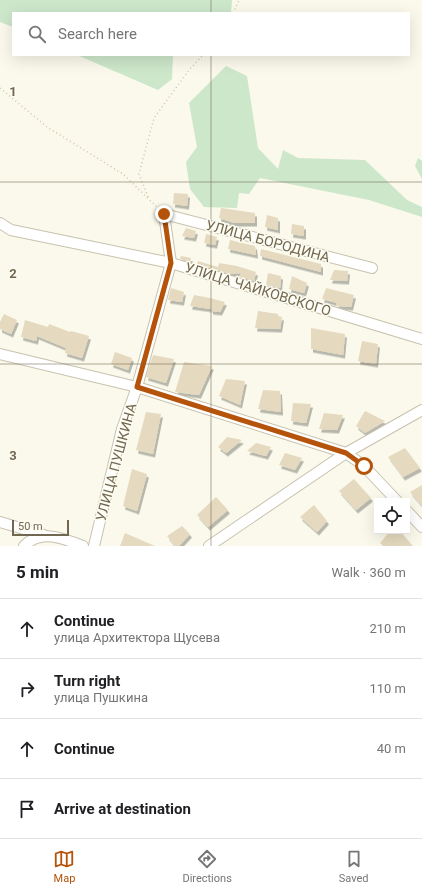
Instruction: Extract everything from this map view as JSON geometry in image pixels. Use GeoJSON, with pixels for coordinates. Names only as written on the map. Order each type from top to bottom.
{"type":"FeatureCollection","features":[{"type":"Feature","properties":{"kind":"street"},"geometry":{"type":"LineString","coordinates":[[164,214],[171,263]]}},
{"type":"Feature","properties":{"kind":"street","name":"УЛИЦА БОРОДИНА"},"geometry":{"type":"LineString","coordinates":[[164,214],[372,268]]}},
{"type":"Feature","properties":{"kind":"street","name":"УЛИЦА ЧАЙКОВСКОГО"},"geometry":{"type":"LineString","coordinates":[[0,223],[12,230],[171,263],[422,339]]}},
{"type":"Feature","properties":{"kind":"street","name":"УЛИЦА ПУШКИНА"},"geometry":{"type":"LineString","coordinates":[[94,546],[122,429],[137,387],[171,263]]}},
{"type":"Feature","properties":{"kind":"street"},"geometry":{"type":"LineString","coordinates":[[0,354],[137,387],[346,453],[364,466],[394,498]]}},
{"type":"Feature","properties":{"kind":"street"},"geometry":{"type":"LineString","coordinates":[[209,546],[346,453],[422,410]]}},
{"type":"Feature","properties":{"kind":"street"},"geometry":{"type":"LineString","coordinates":[[410,514],[422,527]]}},
{"type":"Feature","properties":{"kind":"street"},"geometry":{"type":"LineString","coordinates":[[0,522],[44,535],[68,540],[82,546]]}},
{"type":"Feature","properties":{"kind":"street"},"geometry":{"type":"LineString","coordinates":[[24,546],[30,540],[44,535]]}},
{"type":"Feature","properties":{"kind":"path"},"geometry":{"type":"LineString","coordinates":[[233,12],[238,0]]}},
{"type":"Feature","properties":{"kind":"path"},"geometry":{"type":"LineString","coordinates":[[148,199],[139,174],[154,118],[188,70],[202,56]]}},
{"type":"Feature","properties":{"kind":"path"},"geometry":{"type":"LineString","coordinates":[[0,88],[47,128],[123,174],[164,214]]}},
{"type":"Feature","properties":{"kind":"green space"},"geometry":{"type":"Polygon","coordinates":[[[0,0],[232,0],[231,12],[12,12],[12,27],[0,22],[0,0]]]}},
{"type":"Feature","properties":{"kind":"green space"},"geometry":{"type":"Polygon","coordinates":[[[79,56],[173,56],[172,79],[158,90],[79,56]]]}},
{"type":"Feature","properties":{"kind":"green space"},"geometry":{"type":"Polygon","coordinates":[[[226,66],[247,76],[258,148],[278,169],[283,150],[298,158],[365,160],[407,200],[422,207],[422,217],[369,200],[260,178],[249,194],[239,193],[237,208],[204,207],[190,189],[186,162],[197,147],[189,103],[226,66]]]}},
{"type":"Feature","properties":{"kind":"green space"},"geometry":{"type":"Polygon","coordinates":[[[418,158],[422,161],[422,179],[415,166],[418,158]]]}},
{"type":"Feature","properties":{"kind":"building"},"geometry":{"type":"Polygon","coordinates":[[[174,193],[188,194],[187,206],[173,204],[174,193]]]}},
{"type":"Feature","properties":{"kind":"building"},"geometry":{"type":"Polygon","coordinates":[[[221,208],[255,213],[255,223],[234,223],[219,218],[221,208]]]}},
{"type":"Feature","properties":{"kind":"building"},"geometry":{"type":"Polygon","coordinates":[[[267,215],[278,218],[278,230],[265,227],[267,215]]]}},
{"type":"Feature","properties":{"kind":"building"},"geometry":{"type":"Polygon","coordinates":[[[292,224],[304,226],[304,236],[291,234],[292,224]]]}},
{"type":"Feature","properties":{"kind":"building"},"geometry":{"type":"Polygon","coordinates":[[[186,228],[196,231],[194,238],[182,236],[186,228]]]}},
{"type":"Feature","properties":{"kind":"building"},"geometry":{"type":"Polygon","coordinates":[[[206,234],[217,237],[215,245],[204,243],[206,234]]]}},
{"type":"Feature","properties":{"kind":"building"},"geometry":{"type":"Polygon","coordinates":[[[230,240],[255,246],[256,255],[228,249],[230,240]]]}},
{"type":"Feature","properties":{"kind":"building"},"geometry":{"type":"Polygon","coordinates":[[[261,249],[321,264],[321,272],[260,256],[261,249]]]}},
{"type":"Feature","properties":{"kind":"building"},"geometry":{"type":"Polygon","coordinates":[[[181,256],[191,258],[190,262],[180,259],[181,256]]]}},
{"type":"Feature","properties":{"kind":"building"},"geometry":{"type":"Polygon","coordinates":[[[198,261],[218,267],[219,263],[237,266],[256,272],[254,281],[239,277],[241,273],[229,274],[197,264],[198,261]]]}},
{"type":"Feature","properties":{"kind":"building"},"geometry":{"type":"Polygon","coordinates":[[[334,270],[348,271],[347,281],[330,280],[334,270]]]}},
{"type":"Feature","properties":{"kind":"building"},"geometry":{"type":"Polygon","coordinates":[[[268,273],[281,276],[280,288],[266,285],[268,273]]]}},
{"type":"Feature","properties":{"kind":"building"},"geometry":{"type":"Polygon","coordinates":[[[292,276],[307,283],[304,293],[289,289],[292,276]]]}},
{"type":"Feature","properties":{"kind":"building"},"geometry":{"type":"Polygon","coordinates":[[[171,288],[184,292],[182,302],[168,300],[171,288]]]}},
{"type":"Feature","properties":{"kind":"building"},"geometry":{"type":"Polygon","coordinates":[[[326,288],[354,295],[351,307],[336,306],[337,303],[322,299],[326,288]]]}},
{"type":"Feature","properties":{"kind":"building"},"geometry":{"type":"Polygon","coordinates":[[[194,295],[225,302],[220,312],[211,311],[211,309],[190,306],[194,295]]]}},
{"type":"Feature","properties":{"kind":"building"},"geometry":{"type":"Polygon","coordinates":[[[258,311],[278,314],[278,316],[282,317],[280,329],[255,328],[258,311]]]}},
{"type":"Feature","properties":{"kind":"building"},"geometry":{"type":"Polygon","coordinates":[[[4,314],[17,320],[11,334],[0,329],[0,322],[4,314]]]}},
{"type":"Feature","properties":{"kind":"building"},"geometry":{"type":"Polygon","coordinates":[[[25,320],[48,327],[49,324],[70,332],[89,336],[82,358],[65,353],[66,348],[37,336],[36,341],[21,337],[25,320]]]}},
{"type":"Feature","properties":{"kind":"building"},"geometry":{"type":"Polygon","coordinates":[[[311,328],[345,334],[343,355],[311,349],[311,328]]]}},
{"type":"Feature","properties":{"kind":"building"},"geometry":{"type":"Polygon","coordinates":[[[362,341],[378,344],[376,364],[358,361],[362,341]]]}},
{"type":"Feature","properties":{"kind":"building"},"geometry":{"type":"Polygon","coordinates":[[[115,352],[132,358],[128,370],[111,364],[115,352]]]}},
{"type":"Feature","properties":{"kind":"building"},"geometry":{"type":"Polygon","coordinates":[[[153,355],[174,359],[166,383],[146,377],[153,355]]]}},
{"type":"Feature","properties":{"kind":"building"},"geometry":{"type":"Polygon","coordinates":[[[184,362],[212,366],[199,395],[175,392],[184,362]]]}},
{"type":"Feature","properties":{"kind":"building"},"geometry":{"type":"Polygon","coordinates":[[[226,379],[245,381],[240,405],[219,396],[226,379]]]}},
{"type":"Feature","properties":{"kind":"building"},"geometry":{"type":"Polygon","coordinates":[[[263,390],[280,391],[281,412],[258,409],[263,390]]]}},
{"type":"Feature","properties":{"kind":"building"},"geometry":{"type":"Polygon","coordinates":[[[293,403],[311,404],[306,423],[291,421],[293,403]]]}},
{"type":"Feature","properties":{"kind":"building"},"geometry":{"type":"Polygon","coordinates":[[[365,411],[385,421],[365,433],[356,426],[365,411]]]}},
{"type":"Feature","properties":{"kind":"building"},"geometry":{"type":"Polygon","coordinates":[[[146,412],[161,414],[153,454],[136,450],[146,412]]]}},
{"type":"Feature","properties":{"kind":"building"},"geometry":{"type":"Polygon","coordinates":[[[324,413],[343,415],[337,430],[319,429],[324,413]]]}},
{"type":"Feature","properties":{"kind":"building"},"geometry":{"type":"Polygon","coordinates":[[[227,437],[242,440],[226,453],[218,447],[227,437]]]}},
{"type":"Feature","properties":{"kind":"building"},"geometry":{"type":"Polygon","coordinates":[[[256,443],[271,447],[266,456],[247,451],[256,443]]]}},
{"type":"Feature","properties":{"kind":"building"},"geometry":{"type":"Polygon","coordinates":[[[405,448],[420,468],[403,477],[388,457],[405,448]]]}},
{"type":"Feature","properties":{"kind":"building"},"geometry":{"type":"Polygon","coordinates":[[[285,453],[302,458],[295,470],[279,465],[285,453]]]}},
{"type":"Feature","properties":{"kind":"building"},"geometry":{"type":"Polygon","coordinates":[[[132,469],[147,474],[137,511],[123,506],[132,469]]]}},
{"type":"Feature","properties":{"kind":"building"},"geometry":{"type":"Polygon","coordinates":[[[354,479],[371,498],[356,510],[339,491],[354,479]]]}},
{"type":"Feature","properties":{"kind":"building"},"geometry":{"type":"Polygon","coordinates":[[[422,485],[422,506],[410,492],[422,485]]]}},
{"type":"Feature","properties":{"kind":"building"},"geometry":{"type":"Polygon","coordinates":[[[216,497],[228,510],[208,527],[197,515],[216,497]]]}},
{"type":"Feature","properties":{"kind":"building"},"geometry":{"type":"Polygon","coordinates":[[[314,505],[327,521],[317,532],[300,517],[314,505]]]}},
{"type":"Feature","properties":{"kind":"building"},"geometry":{"type":"Polygon","coordinates":[[[182,526],[190,534],[179,546],[175,546],[167,536],[182,526]]]}},
{"type":"Feature","properties":{"kind":"building"},"geometry":{"type":"Polygon","coordinates":[[[125,533],[155,546],[120,546],[125,533]]]}},
{"type":"Feature","properties":{"kind":"building"},"geometry":{"type":"Polygon","coordinates":[[[388,534],[403,534],[413,546],[383,546],[380,543],[388,534]]]}},
{"type":"Feature","properties":{"kind":"route"},"geometry":{"type":"LineString","coordinates":[[164,214],[171,263],[137,387],[346,453],[364,466]]}}]}
